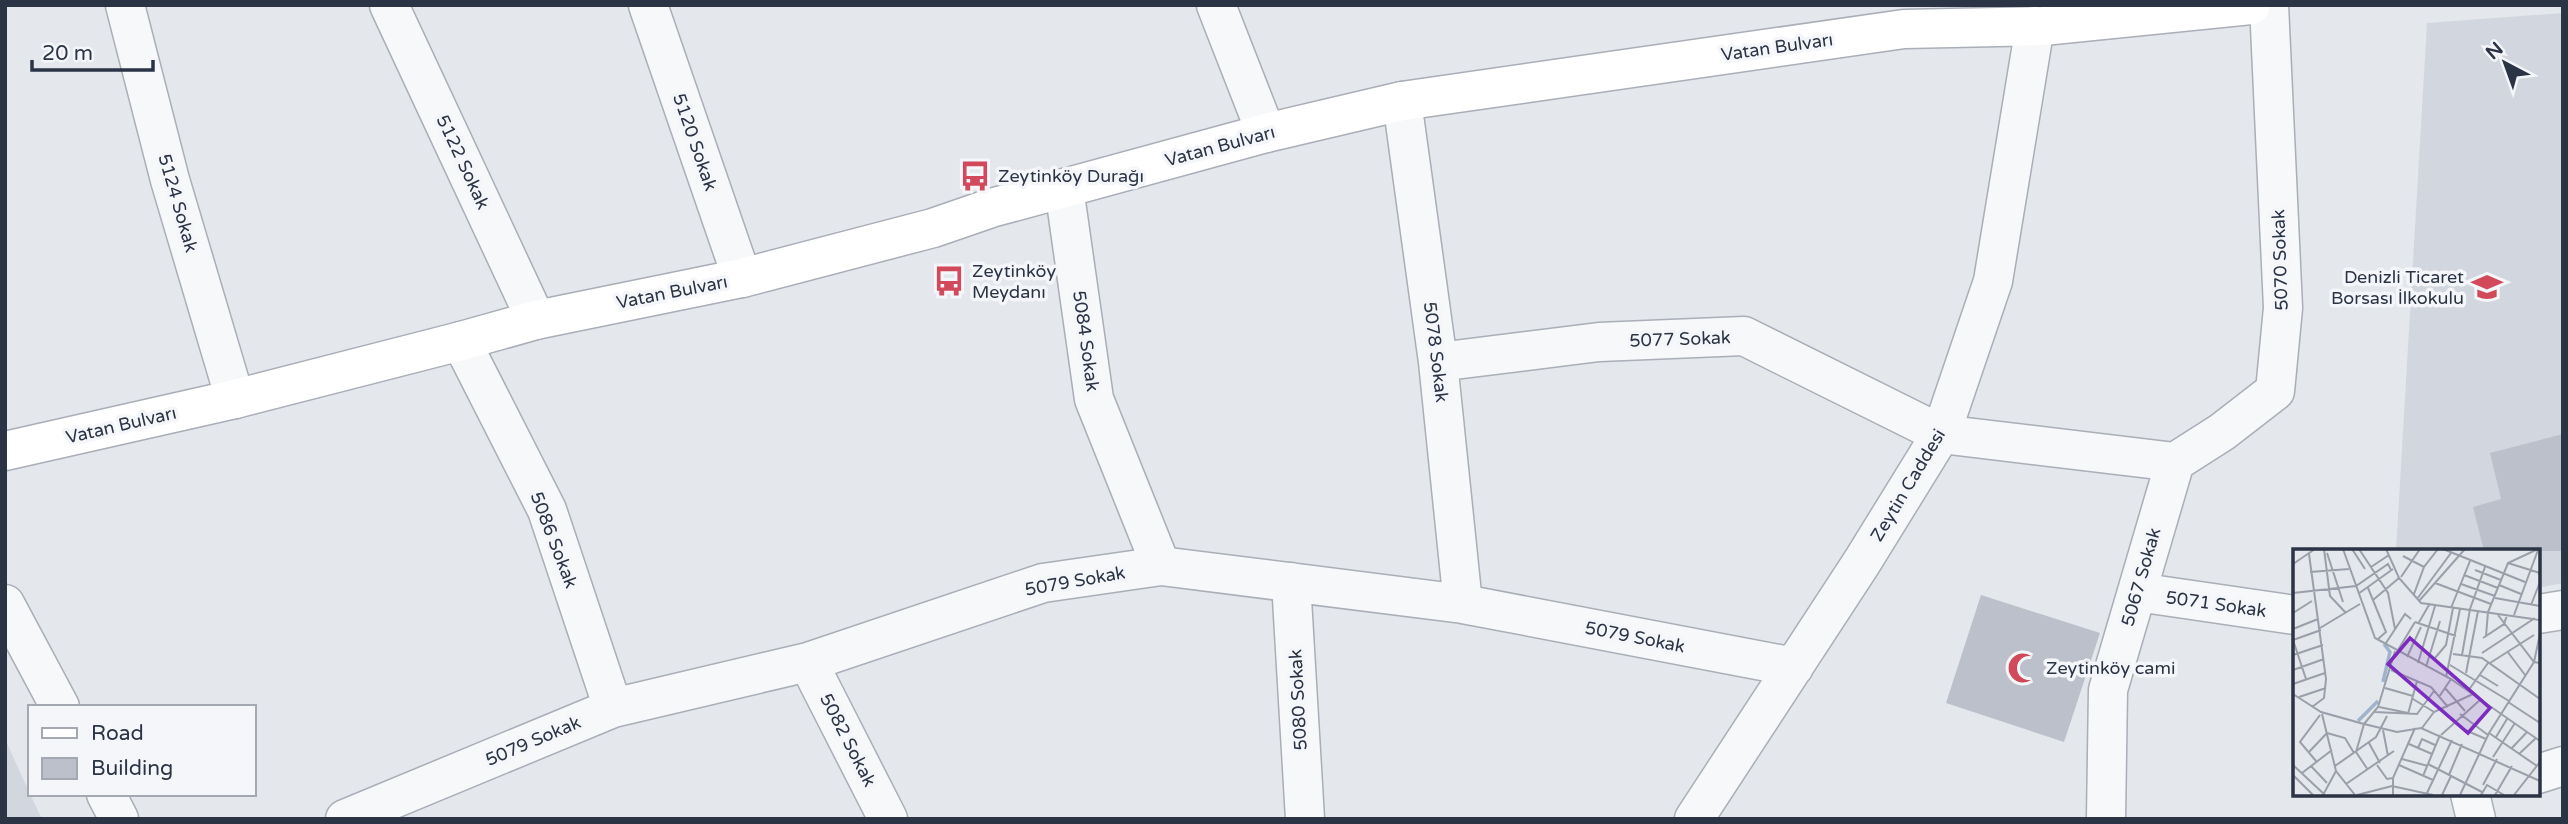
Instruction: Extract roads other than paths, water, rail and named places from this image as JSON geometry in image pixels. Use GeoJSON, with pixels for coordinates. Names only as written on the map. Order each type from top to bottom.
{"type":"FeatureCollection","features":[{"type":"Feature","properties":{"kind":"main road","name":"Vatan Bulvarı"},"geometry":{"type":"LineString","coordinates":[[5,451],[235,400],[536,320],[742,278],[933,228],[991,208],[1266,133],[1402,101],[1902,17],[2035,26],[2251,5]]}},
{"type":"Feature","properties":{"kind":"street","name":"5124 Sokak"},"geometry":{"type":"LineString","coordinates":[[125,5],[170,180],[235,400]]}},
{"type":"Feature","properties":{"kind":"street","name":"5122 Sokak"},"geometry":{"type":"LineString","coordinates":[[388,5],[536,320]]}},
{"type":"Feature","properties":{"kind":"street","name":"5120 Sokak"},"geometry":{"type":"LineString","coordinates":[[648,5],[742,278]]}},
{"type":"Feature","properties":{"kind":"street"},"geometry":{"type":"LineString","coordinates":[[1216,5],[1266,133]]}},
{"type":"Feature","properties":{"kind":"street","name":"5070 Sokak"},"geometry":{"type":"LineString","coordinates":[[2175,462],[2222,432],[2275,391],[2283,308],[2269,5]]}},
{"type":"Feature","properties":{"kind":"street","name":"Zeytin Caddesi"},"geometry":{"type":"LineString","coordinates":[[1694,819],[1941,434],[1993,281],[2035,26]]}},
{"type":"Feature","properties":{"kind":"street","name":"5078 Sokak"},"geometry":{"type":"LineString","coordinates":[[1402,101],[1438,362],[1463,604]]}},
{"type":"Feature","properties":{"kind":"street","name":"5084 Sokak"},"geometry":{"type":"LineString","coordinates":[[1064,188],[1094,399],[1161,566]]}},
{"type":"Feature","properties":{"kind":"street","name":"5077 Sokak"},"geometry":{"type":"LineString","coordinates":[[1438,362],[1599,342],[1744,337],[1941,434],[2175,462]]}},
{"type":"Feature","properties":{"kind":"street","name":"5086 Sokak"},"geometry":{"type":"LineString","coordinates":[[461,341],[547,510],[613,708]]}},
{"type":"Feature","properties":{"kind":"street","name":"5067 Sokak"},"geometry":{"type":"LineString","coordinates":[[2106,819],[2108,691],[2175,462]]}},
{"type":"Feature","properties":{"kind":"street","name":"5079 Sokak"},"geometry":{"type":"LineString","coordinates":[[345,819],[613,708],[808,662],[1043,583],[1161,566],[1463,604],[1794,667]]}},
{"type":"Feature","properties":{"kind":"street","name":"5080 Sokak"},"geometry":{"type":"LineString","coordinates":[[1291,582],[1305,819]]}},
{"type":"Feature","properties":{"kind":"street","name":"5071 Sokak"},"geometry":{"type":"LineString","coordinates":[[2137,592],[2293,615]]}},
{"type":"Feature","properties":{"kind":"street"},"geometry":{"type":"LineString","coordinates":[[5,604],[59,705]]}},
{"type":"Feature","properties":{"kind":"street"},"geometry":{"type":"LineString","coordinates":[[2540,614],[2563,610]]}},
{"type":"Feature","properties":{"kind":"street","name":"5082 Sokak"},"geometry":{"type":"LineString","coordinates":[[808,662],[888,819]]}},
{"type":"Feature","properties":{"kind":"street"},"geometry":{"type":"LineString","coordinates":[[2540,773],[2563,766]]}},
{"type":"Feature","properties":{"kind":"street"},"geometry":{"type":"LineString","coordinates":[[107,796],[119,819]]}},
{"type":"Feature","properties":{"kind":"place","name":"Zeytinköy Durağı"},"geometry":{"type":"Point","coordinates":[975,176]}},
{"type":"Feature","properties":{"kind":"place","name":"Zeytinköy Meydanı"},"geometry":{"type":"Point","coordinates":[949,281]}},
{"type":"Feature","properties":{"kind":"place","name":"Denizli Ticaret Borsası İlkokulu"},"geometry":{"type":"Point","coordinates":[2487,287]}},
{"type":"Feature","properties":{"kind":"place","name":"Zeytinköy cami"},"geometry":{"type":"Point","coordinates":[2023,668]}}]}
